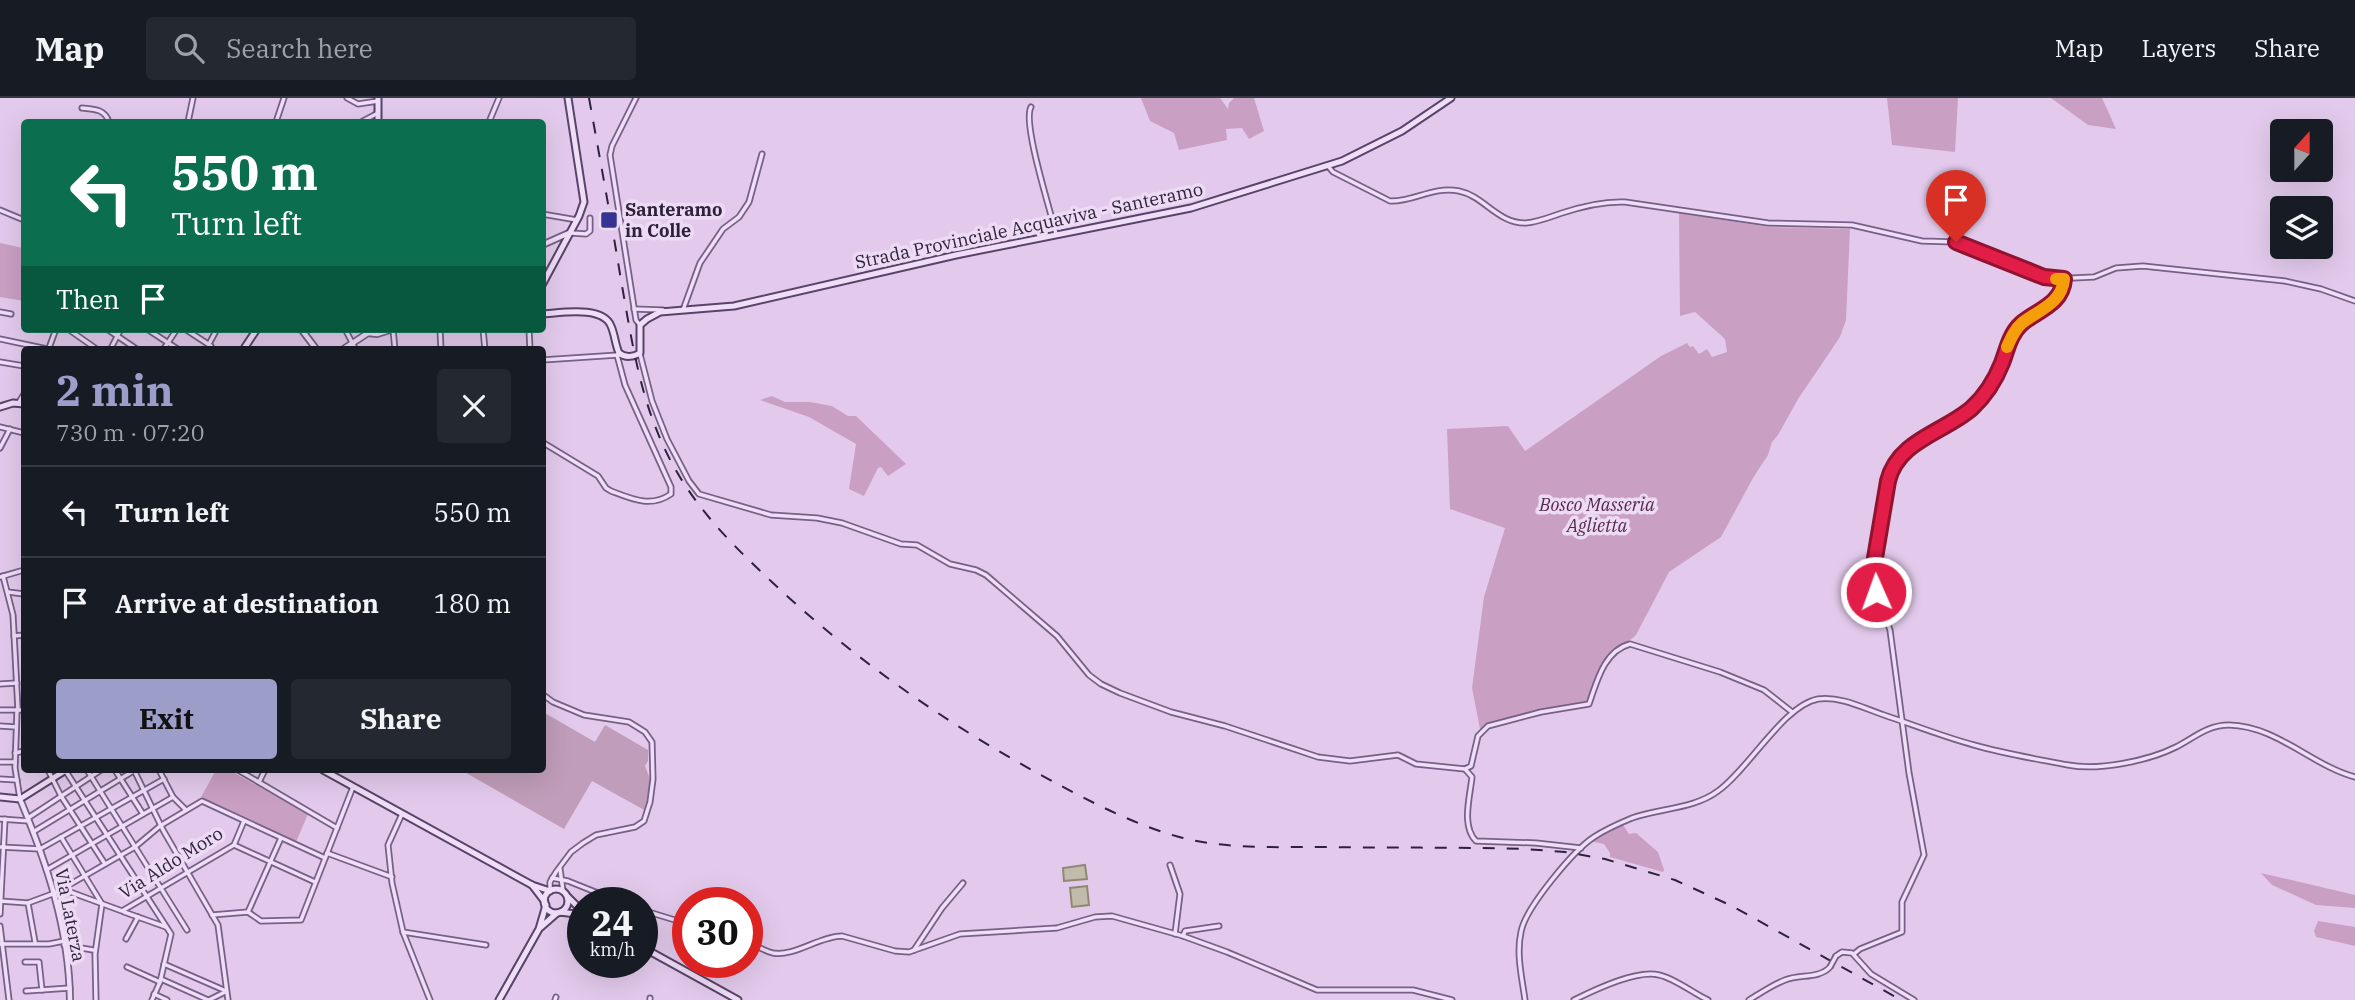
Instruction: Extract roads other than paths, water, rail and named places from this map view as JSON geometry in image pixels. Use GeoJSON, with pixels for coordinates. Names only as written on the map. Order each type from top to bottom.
{"type":"FeatureCollection","features":[{"type":"Feature","properties":{"kind":"main road"},"geometry":{"type":"LineString","coordinates":[[546,277],[584,202],[568,98]]}},
{"type":"Feature","properties":{"kind":"main road","name":"Strada Provinciale Acquaviva - Santeramo"},"geometry":{"type":"LineString","coordinates":[[665,311],[719,309],[761,301],[956,255],[1191,208],[1328,166],[1363,152],[1402,131],[1451,98]]}},
{"type":"Feature","properties":{"kind":"main road"},"geometry":{"type":"LineString","coordinates":[[378,100],[378,119]]}},
{"type":"Feature","properties":{"kind":"main road"},"geometry":{"type":"LineString","coordinates":[[546,314],[588,312],[603,316],[611,325],[619,355],[629,356],[640,353],[640,325],[646,318],[665,311]]}},
{"type":"Feature","properties":{"kind":"main road"},"geometry":{"type":"LineString","coordinates":[[1,405],[21,403]]}},
{"type":"Feature","properties":{"kind":"main road"},"geometry":{"type":"LineString","coordinates":[[0,797],[20,799],[61,773]]}},
{"type":"Feature","properties":{"kind":"main road"},"geometry":{"type":"LineString","coordinates":[[333,773],[353,787],[532,885],[550,891]]}},
{"type":"Feature","properties":{"kind":"main road"},"geometry":{"type":"LineString","coordinates":[[532,885],[549,910],[567,913]]}},
{"type":"Feature","properties":{"kind":"main road"},"geometry":{"type":"LineString","coordinates":[[501,1000],[539,929],[545,896],[557,889],[565,894],[567,905],[539,929]]}},
{"type":"Feature","properties":{"kind":"main road"},"geometry":{"type":"LineString","coordinates":[[658,956],[738,1000]]}},
{"type":"Feature","properties":{"kind":"street"},"geometry":{"type":"LineString","coordinates":[[189,119],[193,98]]}},
{"type":"Feature","properties":{"kind":"street"},"geometry":{"type":"LineString","coordinates":[[277,119],[284,98]]}},
{"type":"Feature","properties":{"kind":"street"},"geometry":{"type":"LineString","coordinates":[[347,98],[358,104],[378,100]]}},
{"type":"Feature","properties":{"kind":"street"},"geometry":{"type":"LineString","coordinates":[[490,119],[499,98]]}},
{"type":"Feature","properties":{"kind":"street"},"geometry":{"type":"LineString","coordinates":[[636,98],[614,140],[610,155],[634,309],[640,325]]}},
{"type":"Feature","properties":{"kind":"street"},"geometry":{"type":"LineString","coordinates":[[82,107],[103,112],[107,119]]}},
{"type":"Feature","properties":{"kind":"street"},"geometry":{"type":"LineString","coordinates":[[1031,107],[1027,114],[1056,234]]}},
{"type":"Feature","properties":{"kind":"street"},"geometry":{"type":"LineString","coordinates":[[367,119],[378,113]]}},
{"type":"Feature","properties":{"kind":"street"},"geometry":{"type":"LineString","coordinates":[[683,310],[700,262],[723,229],[741,215],[749,202],[762,154]]}},
{"type":"Feature","properties":{"kind":"street"},"geometry":{"type":"LineString","coordinates":[[1328,166],[1333,172],[1388,200],[1396,201],[1436,190],[1453,190],[1468,194],[1506,219],[1516,222],[1533,222],[1594,204],[1617,201],[1777,224],[1852,225],[1922,241],[1961,243],[2044,277],[2094,277],[2116,268],[2143,266],[2285,281],[2355,301]]}},
{"type":"Feature","properties":{"kind":"street"},"geometry":{"type":"LineString","coordinates":[[0,210],[21,219]]}},
{"type":"Feature","properties":{"kind":"street"},"geometry":{"type":"LineString","coordinates":[[546,215],[577,220]]}},
{"type":"Feature","properties":{"kind":"street"},"geometry":{"type":"LineString","coordinates":[[546,243],[569,233],[586,234],[590,231],[590,218]]}},
{"type":"Feature","properties":{"kind":"street"},"geometry":{"type":"LineString","coordinates":[[1854,954],[1902,932],[1902,902],[1924,855],[1914,809],[1889,623],[1876,592],[1874,579],[1889,476],[1900,459],[1918,442],[1965,413],[1977,402],[1996,374],[2018,327],[2053,302],[2063,290],[2064,279]]}},
{"type":"Feature","properties":{"kind":"street"},"geometry":{"type":"LineString","coordinates":[[634,309],[665,311]]}},
{"type":"Feature","properties":{"kind":"street"},"geometry":{"type":"LineString","coordinates":[[0,312],[11,314]]}},
{"type":"Feature","properties":{"kind":"street"},"geometry":{"type":"LineString","coordinates":[[74,333],[92,346]]}},
{"type":"Feature","properties":{"kind":"street"},"geometry":{"type":"LineString","coordinates":[[112,333],[132,346]]}},
{"type":"Feature","properties":{"kind":"street"},"geometry":{"type":"LineString","coordinates":[[112,346],[120,333]]}},
{"type":"Feature","properties":{"kind":"street"},"geometry":{"type":"LineString","coordinates":[[153,333],[173,346]]}},
{"type":"Feature","properties":{"kind":"street"},"geometry":{"type":"LineString","coordinates":[[166,346],[174,333]]}},
{"type":"Feature","properties":{"kind":"street"},"geometry":{"type":"LineString","coordinates":[[191,333],[209,346]]}},
{"type":"Feature","properties":{"kind":"street"},"geometry":{"type":"LineString","coordinates":[[347,333],[354,346]]}},
{"type":"Feature","properties":{"kind":"street"},"geometry":{"type":"LineString","coordinates":[[347,346],[366,333]]}},
{"type":"Feature","properties":{"kind":"street"},"geometry":{"type":"LineString","coordinates":[[0,339],[35,346]]}},
{"type":"Feature","properties":{"kind":"street"},"geometry":{"type":"LineString","coordinates":[[124,341],[126,346]]}},
{"type":"Feature","properties":{"kind":"street"},"geometry":{"type":"LineString","coordinates":[[640,353],[652,401],[667,439],[688,481],[699,494],[771,515],[817,518],[842,523],[901,544],[917,545],[957,567],[976,570],[986,575],[1057,636],[1089,675],[1101,684],[1171,712],[1331,759],[1357,760],[1398,755],[1416,764],[1465,769],[1471,765],[1480,732],[1488,726],[1541,712],[1589,704],[1610,656],[1619,648],[1630,644],[1764,690],[1792,712]]}},
{"type":"Feature","properties":{"kind":"street"},"geometry":{"type":"LineString","coordinates":[[546,360],[619,355],[623,380],[671,488],[671,494],[647,502],[611,491],[598,476],[546,444]]}},
{"type":"Feature","properties":{"kind":"street"},"geometry":{"type":"LineString","coordinates":[[0,362],[21,366]]}},
{"type":"Feature","properties":{"kind":"street"},"geometry":{"type":"LineString","coordinates":[[0,427],[21,432]]}},
{"type":"Feature","properties":{"kind":"street"},"geometry":{"type":"LineString","coordinates":[[0,448],[10,429]]}},
{"type":"Feature","properties":{"kind":"street"},"geometry":{"type":"LineString","coordinates":[[20,799],[15,762],[16,727],[20,710],[13,615],[1,576],[21,570]]}},
{"type":"Feature","properties":{"kind":"street"},"geometry":{"type":"LineString","coordinates":[[8,592],[21,594]]}},
{"type":"Feature","properties":{"kind":"street"},"geometry":{"type":"LineString","coordinates":[[14,636],[21,635]]}},
{"type":"Feature","properties":{"kind":"street"},"geometry":{"type":"LineString","coordinates":[[0,684],[17,683]]}},
{"type":"Feature","properties":{"kind":"street"},"geometry":{"type":"LineString","coordinates":[[541,888],[551,880],[571,852],[590,838],[635,827],[644,821],[650,802],[652,742],[645,732],[629,722],[593,718],[546,697]]}},
{"type":"Feature","properties":{"kind":"street"},"geometry":{"type":"LineString","coordinates":[[1525,1000],[1519,950],[1521,928],[1533,905],[1581,848],[1593,837],[1619,824],[1715,794],[1734,778],[1792,712],[1806,702],[1832,699],[1851,703],[1976,746],[2090,768],[2147,757],[2175,748],[2208,729],[2232,725],[2285,741],[2325,765],[2355,777]]}},
{"type":"Feature","properties":{"kind":"street"},"geometry":{"type":"LineString","coordinates":[[0,710],[20,710]]}},
{"type":"Feature","properties":{"kind":"street"},"geometry":{"type":"LineString","coordinates":[[0,726],[16,727]]}},
{"type":"Feature","properties":{"kind":"street"},"geometry":{"type":"LineString","coordinates":[[15,753],[21,752]]}},
{"type":"Feature","properties":{"kind":"street"},"geometry":{"type":"LineString","coordinates":[[0,762],[15,762]]}},
{"type":"Feature","properties":{"kind":"street"},"geometry":{"type":"LineString","coordinates":[[1465,769],[1472,777],[1468,803],[1472,836],[1476,841],[1581,848]]}},
{"type":"Feature","properties":{"kind":"street"},"geometry":{"type":"LineString","coordinates":[[49,773],[105,864]]}},
{"type":"Feature","properties":{"kind":"street"},"geometry":{"type":"LineString","coordinates":[[67,773],[168,927],[171,938],[152,1000]]}},
{"type":"Feature","properties":{"kind":"street"},"geometry":{"type":"LineString","coordinates":[[89,773],[187,930]]}},
{"type":"Feature","properties":{"kind":"street"},"geometry":{"type":"LineString","coordinates":[[0,914],[2,819],[29,820],[97,773]]}},
{"type":"Feature","properties":{"kind":"street"},"geometry":{"type":"LineString","coordinates":[[117,773],[143,814]]}},
{"type":"Feature","properties":{"kind":"street"},"geometry":{"type":"LineString","coordinates":[[33,832],[130,773]]}},
{"type":"Feature","properties":{"kind":"street"},"geometry":{"type":"LineString","coordinates":[[136,773],[160,826],[220,931],[228,1000]]}},
{"type":"Feature","properties":{"kind":"street"},"geometry":{"type":"LineString","coordinates":[[161,773],[173,797],[186,810]]}},
{"type":"Feature","properties":{"kind":"street"},"geometry":{"type":"LineString","coordinates":[[243,773],[337,828]]}},
{"type":"Feature","properties":{"kind":"street"},"geometry":{"type":"LineString","coordinates":[[259,782],[264,773]]}},
{"type":"Feature","properties":{"kind":"street"},"geometry":{"type":"LineString","coordinates":[[0,779],[17,780]]}},
{"type":"Feature","properties":{"kind":"street"},"geometry":{"type":"LineString","coordinates":[[1,847],[40,849],[164,779]]}},
{"type":"Feature","properties":{"kind":"street"},"geometry":{"type":"LineString","coordinates":[[212,915],[248,912],[261,921],[301,920],[353,787]]}},
{"type":"Feature","properties":{"kind":"street"},"geometry":{"type":"LineString","coordinates":[[48,869],[173,797]]}},
{"type":"Feature","properties":{"kind":"street","name":"Via Laterza"},"geometry":{"type":"LineString","coordinates":[[20,799],[55,893],[70,1000]]}},
{"type":"Feature","properties":{"kind":"street"},"geometry":{"type":"LineString","coordinates":[[0,901],[29,902],[55,893],[135,847],[160,826],[202,801],[281,838],[392,877]]}},
{"type":"Feature","properties":{"kind":"street"},"geometry":{"type":"LineString","coordinates":[[402,814],[388,845],[392,877],[403,932],[430,1000]]}},
{"type":"Feature","properties":{"kind":"street","name":"Via Aldo Moro"},"geometry":{"type":"LineString","coordinates":[[62,889],[122,911],[234,845],[244,821]]}},
{"type":"Feature","properties":{"kind":"street"},"geometry":{"type":"LineString","coordinates":[[61,837],[102,904],[95,954],[96,1000]]}},
{"type":"Feature","properties":{"kind":"street"},"geometry":{"type":"LineString","coordinates":[[248,912],[281,838]]}},
{"type":"Feature","properties":{"kind":"street"},"geometry":{"type":"LineString","coordinates":[[234,845],[316,882]]}},
{"type":"Feature","properties":{"kind":"street"},"geometry":{"type":"LineString","coordinates":[[1170,865],[1180,894],[1175,934]]}},
{"type":"Feature","properties":{"kind":"street"},"geometry":{"type":"LineString","coordinates":[[561,866],[560,879],[565,894]]}},
{"type":"Feature","properties":{"kind":"street"},"geometry":{"type":"LineString","coordinates":[[551,880],[560,879],[581,887]]}},
{"type":"Feature","properties":{"kind":"street"},"geometry":{"type":"LineString","coordinates":[[550,891],[551,880]]}},
{"type":"Feature","properties":{"kind":"street"},"geometry":{"type":"LineString","coordinates":[[913,951],[942,908],[963,883]]}},
{"type":"Feature","properties":{"kind":"street"},"geometry":{"type":"LineString","coordinates":[[29,902],[35,943]]}},
{"type":"Feature","properties":{"kind":"street"},"geometry":{"type":"LineString","coordinates":[[122,911],[168,927]]}},
{"type":"Feature","properties":{"kind":"street"},"geometry":{"type":"LineString","coordinates":[[126,939],[138,916]]}},
{"type":"Feature","properties":{"kind":"street"},"geometry":{"type":"LineString","coordinates":[[763,948],[776,953],[842,936],[895,951],[913,951],[960,934],[1067,927],[1102,916],[1112,916],[1182,936],[1246,959],[1317,990],[1409,990],[1452,1000]]}},
{"type":"Feature","properties":{"kind":"street"},"geometry":{"type":"LineString","coordinates":[[0,926],[9,1000]]}},
{"type":"Feature","properties":{"kind":"street"},"geometry":{"type":"LineString","coordinates":[[1182,936],[1185,931],[1219,926]]}},
{"type":"Feature","properties":{"kind":"street"},"geometry":{"type":"LineString","coordinates":[[403,932],[486,945]]}},
{"type":"Feature","properties":{"kind":"street"},"geometry":{"type":"LineString","coordinates":[[2,944],[64,943],[93,950]]}},
{"type":"Feature","properties":{"kind":"street"},"geometry":{"type":"LineString","coordinates":[[1749,1000],[1783,981],[1820,974],[1830,967],[1836,956],[1842,952],[1854,954],[1867,971],[1914,1000]]}},
{"type":"Feature","properties":{"kind":"street"},"geometry":{"type":"LineString","coordinates":[[25,962],[40,962],[42,990]]}},
{"type":"Feature","properties":{"kind":"street"},"geometry":{"type":"LineString","coordinates":[[164,964],[227,992]]}},
{"type":"Feature","properties":{"kind":"street"},"geometry":{"type":"LineString","coordinates":[[127,967],[209,1000],[227,992]]}},
{"type":"Feature","properties":{"kind":"street"},"geometry":{"type":"LineString","coordinates":[[1574,1000],[1645,974],[1660,975],[1708,1000]]}},
{"type":"Feature","properties":{"kind":"street"},"geometry":{"type":"LineString","coordinates":[[26,991],[70,988]]}},
{"type":"Feature","properties":{"kind":"street"},"geometry":{"type":"LineString","coordinates":[[155,994],[167,1000]]}},
{"type":"Feature","properties":{"kind":"railway"},"geometry":{"type":"LineString","coordinates":[[589,98],[637,364],[655,425],[673,465],[711,520],[757,568],[837,639],[906,691],[977,738],[1083,798],[1166,833],[1200,842],[1234,846],[1525,849],[1605,859],[1675,880],[1732,906],[1901,1000]]}},
{"type":"Feature","properties":{"kind":"place","name":"Santeramo in Colle"},"geometry":{"type":"Point","coordinates":[609,220]}},
{"type":"Feature","properties":{"kind":"park label","name":"Bosco Masseria Aglietta"},"geometry":{"type":"Point","coordinates":[1597,515]}}]}
